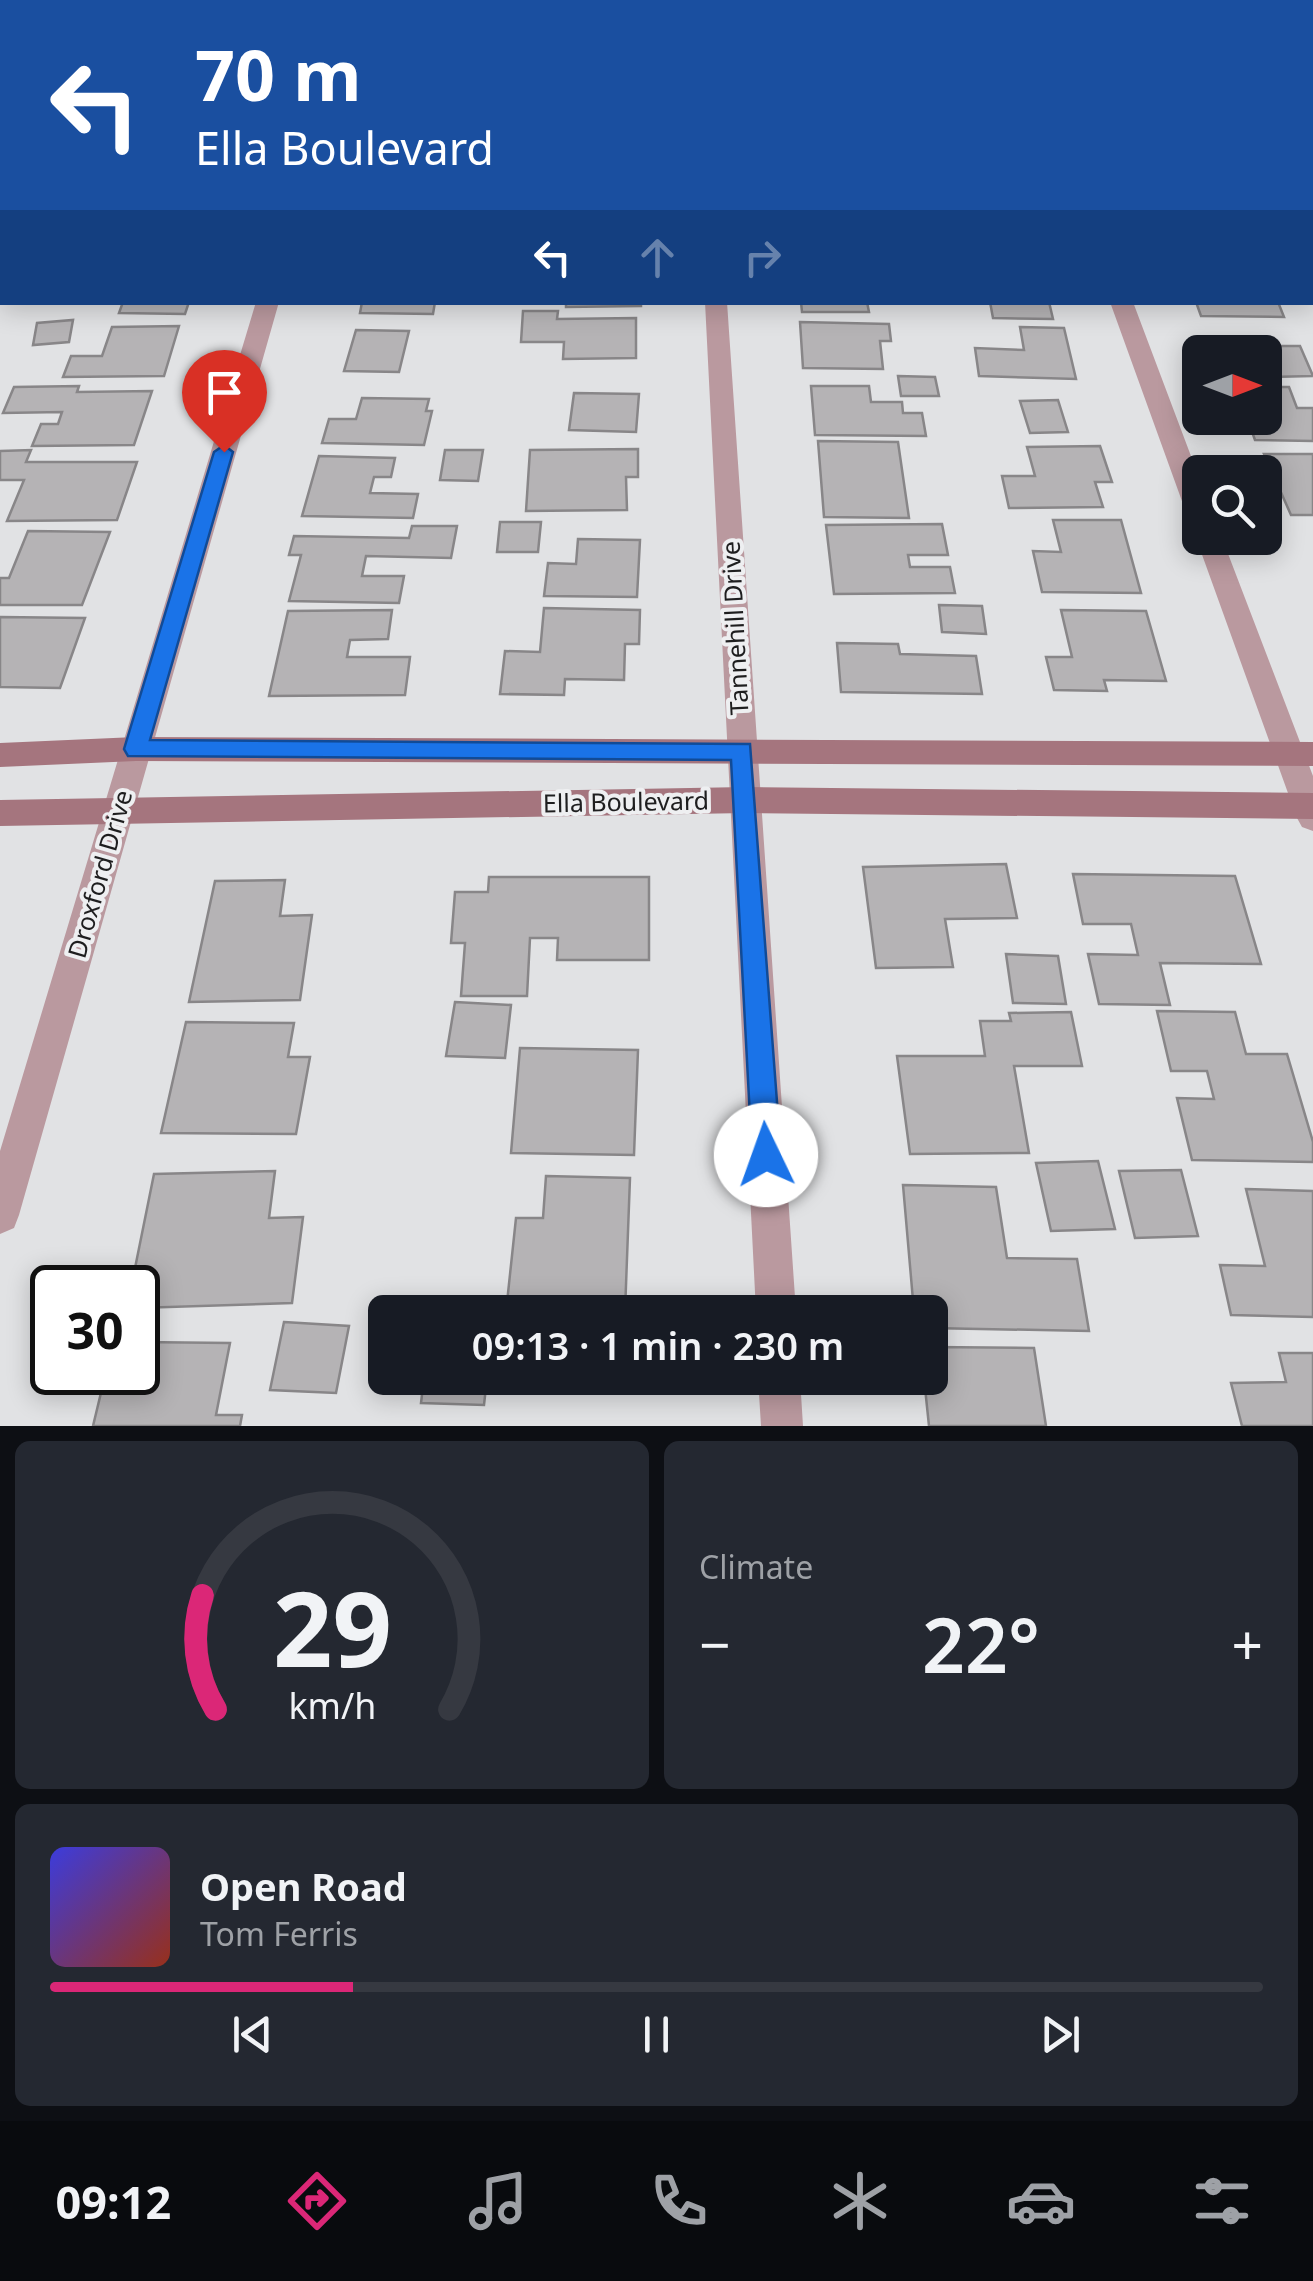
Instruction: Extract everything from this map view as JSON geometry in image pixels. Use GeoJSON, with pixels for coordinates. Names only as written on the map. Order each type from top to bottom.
{"type":"FeatureCollection","features":[{"type":"Feature","properties":{"kind":"main road","name":"Ella Boulevard"},"geometry":{"type":"LineString","coordinates":[[0,755],[136,749],[1301,754]]}},
{"type":"Feature","properties":{"kind":"main road","name":"Ella Boulevard"},"geometry":{"type":"LineString","coordinates":[[0,813],[746,800],[1312,810]]}},
{"type":"Feature","properties":{"kind":"street","name":"Droxford Drive"},"geometry":{"type":"LineString","coordinates":[[0,1216],[267,305]]}},
{"type":"Feature","properties":{"kind":"street","name":"Tannehill Drive"},"geometry":{"type":"LineString","coordinates":[[716,305],[775,1295]]}},
{"type":"Feature","properties":{"kind":"street"},"geometry":{"type":"LineString","coordinates":[[1122,305],[1182,466]]}},
{"type":"Feature","properties":{"kind":"street"},"geometry":{"type":"LineString","coordinates":[[1215,555],[1301,754],[1312,810]]}},
{"type":"Feature","properties":{"kind":"street"},"geometry":{"type":"LineString","coordinates":[[781,1395],[782,1426]]}},
{"type":"Feature","properties":{"kind":"building"},"geometry":{"type":"Polygon","coordinates":[[[122,305],[188,305],[185,314],[119,313],[122,305]]]}},
{"type":"Feature","properties":{"kind":"building"},"geometry":{"type":"Polygon","coordinates":[[[361,305],[434,305],[433,314],[360,313],[361,305]]]}},
{"type":"Feature","properties":{"kind":"building"},"geometry":{"type":"Polygon","coordinates":[[[566,305],[641,305],[641,306],[566,305]]]}},
{"type":"Feature","properties":{"kind":"building"},"geometry":{"type":"Polygon","coordinates":[[[801,305],[868,305],[869,312],[802,312],[801,305]]]}},
{"type":"Feature","properties":{"kind":"building"},"geometry":{"type":"Polygon","coordinates":[[[991,305],[1050,305],[1053,319],[993,318],[991,305]]]}},
{"type":"Feature","properties":{"kind":"building"},"geometry":{"type":"Polygon","coordinates":[[[1197,305],[1279,305],[1284,317],[1201,316],[1197,305]]]}},
{"type":"Feature","properties":{"kind":"building"},"geometry":{"type":"Polygon","coordinates":[[[523,311],[558,311],[557,319],[636,318],[636,358],[563,359],[564,342],[521,342],[523,311]]]}},
{"type":"Feature","properties":{"kind":"building"},"geometry":{"type":"Polygon","coordinates":[[[73,320],[69,342],[33,345],[37,323],[73,320]]]}},
{"type":"Feature","properties":{"kind":"building"},"geometry":{"type":"Polygon","coordinates":[[[800,322],[889,324],[891,341],[880,341],[883,369],[803,368],[800,322]]]}},
{"type":"Feature","properties":{"kind":"building"},"geometry":{"type":"Polygon","coordinates":[[[179,326],[164,376],[63,377],[71,356],[102,356],[112,327],[179,326]]]}},
{"type":"Feature","properties":{"kind":"building"},"geometry":{"type":"Polygon","coordinates":[[[1020,327],[1064,328],[1076,379],[979,376],[975,348],[1024,350],[1020,327]]]}},
{"type":"Feature","properties":{"kind":"building"},"geometry":{"type":"Polygon","coordinates":[[[356,330],[409,331],[399,372],[344,371],[356,330]]]}},
{"type":"Feature","properties":{"kind":"building"},"geometry":{"type":"Polygon","coordinates":[[[1282,346],[1300,346],[1313,376],[1282,377],[1282,346]]]}},
{"type":"Feature","properties":{"kind":"building"},"geometry":{"type":"Polygon","coordinates":[[[898,376],[935,377],[939,396],[901,396],[898,376]]]}},
{"type":"Feature","properties":{"kind":"building"},"geometry":{"type":"Polygon","coordinates":[[[79,386],[77,392],[152,391],[134,445],[32,446],[41,424],[58,424],[62,412],[3,413],[14,387],[79,386]]]}},
{"type":"Feature","properties":{"kind":"building"},"geometry":{"type":"Polygon","coordinates":[[[811,386],[869,386],[871,402],[902,402],[903,413],[922,413],[926,436],[815,435],[811,386]]]}},
{"type":"Feature","properties":{"kind":"building"},"geometry":{"type":"Polygon","coordinates":[[[1282,387],[1289,387],[1297,408],[1313,408],[1313,441],[1255,440],[1253,435],[1282,435],[1282,387]]]}},
{"type":"Feature","properties":{"kind":"building"},"geometry":{"type":"Polygon","coordinates":[[[574,393],[639,394],[636,432],[569,430],[574,393]]]}},
{"type":"Feature","properties":{"kind":"building"},"geometry":{"type":"Polygon","coordinates":[[[362,398],[429,399],[426,411],[432,411],[424,445],[322,443],[329,419],[356,419],[362,398]]]}},
{"type":"Feature","properties":{"kind":"building"},"geometry":{"type":"Polygon","coordinates":[[[1058,400],[1068,432],[1030,433],[1020,401],[1058,400]]]}},
{"type":"Feature","properties":{"kind":"building"},"geometry":{"type":"Polygon","coordinates":[[[818,441],[898,442],[909,518],[824,517],[818,441]]]}},
{"type":"Feature","properties":{"kind":"building"},"geometry":{"type":"Polygon","coordinates":[[[1100,446],[1112,482],[1095,482],[1103,507],[1009,508],[1002,476],[1035,476],[1027,447],[1100,446]]]}},
{"type":"Feature","properties":{"kind":"building"},"geometry":{"type":"Polygon","coordinates":[[[638,449],[638,477],[626,477],[627,510],[526,511],[530,450],[638,449]]]}},
{"type":"Feature","properties":{"kind":"building"},"geometry":{"type":"Polygon","coordinates":[[[31,450],[26,462],[137,462],[117,520],[7,521],[24,480],[0,480],[0,451],[31,450]]]}},
{"type":"Feature","properties":{"kind":"building"},"geometry":{"type":"Polygon","coordinates":[[[445,450],[483,450],[478,481],[440,480],[445,450]]]}},
{"type":"Feature","properties":{"kind":"building"},"geometry":{"type":"Polygon","coordinates":[[[1313,454],[1313,515],[1291,515],[1282,495],[1282,455],[1264,455],[1313,454]]]}},
{"type":"Feature","properties":{"kind":"building"},"geometry":{"type":"Polygon","coordinates":[[[319,456],[395,458],[391,477],[374,477],[370,493],[418,494],[413,518],[302,516],[319,456]]]}},
{"type":"Feature","properties":{"kind":"building"},"geometry":{"type":"Polygon","coordinates":[[[1053,520],[1121,520],[1141,593],[1042,592],[1033,551],[1061,552],[1053,520]]]}},
{"type":"Feature","properties":{"kind":"building"},"geometry":{"type":"Polygon","coordinates":[[[500,522],[541,522],[538,552],[497,552],[500,522]]]}},
{"type":"Feature","properties":{"kind":"building"},"geometry":{"type":"Polygon","coordinates":[[[942,524],[948,555],[908,555],[910,567],[950,567],[955,593],[834,594],[826,525],[942,524]]]}},
{"type":"Feature","properties":{"kind":"building"},"geometry":{"type":"Polygon","coordinates":[[[412,526],[457,526],[451,558],[366,556],[362,576],[404,576],[399,603],[289,601],[301,555],[289,555],[294,536],[409,538],[412,526]]]}},
{"type":"Feature","properties":{"kind":"building"},"geometry":{"type":"Polygon","coordinates":[[[28,531],[110,532],[82,605],[0,605],[0,578],[9,578],[28,531]]]}},
{"type":"Feature","properties":{"kind":"building"},"geometry":{"type":"Polygon","coordinates":[[[578,539],[640,540],[637,597],[544,596],[548,563],[576,564],[578,539]]]}},
{"type":"Feature","properties":{"kind":"building"},"geometry":{"type":"Polygon","coordinates":[[[939,605],[982,606],[986,634],[942,632],[939,605]]]}},
{"type":"Feature","properties":{"kind":"building"},"geometry":{"type":"Polygon","coordinates":[[[544,608],[640,610],[639,644],[625,644],[624,680],[565,679],[564,695],[500,694],[505,651],[540,652],[544,608]]]}},
{"type":"Feature","properties":{"kind":"building"},"geometry":{"type":"Polygon","coordinates":[[[392,610],[388,639],[350,640],[347,657],[410,657],[405,695],[269,696],[288,611],[392,610]]]}},
{"type":"Feature","properties":{"kind":"building"},"geometry":{"type":"Polygon","coordinates":[[[1061,610],[1146,611],[1166,681],[1104,680],[1107,691],[1054,690],[1046,657],[1072,657],[1061,610]]]}},
{"type":"Feature","properties":{"kind":"building"},"geometry":{"type":"Polygon","coordinates":[[[0,617],[85,618],[60,688],[0,687],[0,617]]]}},
{"type":"Feature","properties":{"kind":"building"},"geometry":{"type":"Polygon","coordinates":[[[837,643],[898,644],[900,654],[976,656],[982,694],[841,692],[837,643]]]}},
{"type":"Feature","properties":{"kind":"building"},"geometry":{"type":"Polygon","coordinates":[[[1006,864],[1017,918],[945,919],[953,967],[876,968],[863,867],[1006,864]]]}},
{"type":"Feature","properties":{"kind":"building"},"geometry":{"type":"Polygon","coordinates":[[[1073,874],[1235,876],[1261,964],[1160,963],[1170,1005],[1099,1004],[1088,954],[1138,955],[1131,924],[1083,924],[1073,874]]]}},
{"type":"Feature","properties":{"kind":"building"},"geometry":{"type":"Polygon","coordinates":[[[489,877],[649,877],[649,960],[557,960],[558,938],[530,938],[527,996],[461,996],[465,943],[451,943],[455,892],[488,892],[489,877]]]}},
{"type":"Feature","properties":{"kind":"building"},"geometry":{"type":"Polygon","coordinates":[[[285,880],[280,916],[312,915],[300,1000],[189,1002],[215,881],[285,880]]]}},
{"type":"Feature","properties":{"kind":"building"},"geometry":{"type":"Polygon","coordinates":[[[1006,954],[1058,956],[1066,1004],[1013,1003],[1006,954]]]}},
{"type":"Feature","properties":{"kind":"building"},"geometry":{"type":"Polygon","coordinates":[[[455,1002],[511,1005],[505,1058],[446,1056],[455,1002]]]}},
{"type":"Feature","properties":{"kind":"building"},"geometry":{"type":"Polygon","coordinates":[[[1157,1011],[1235,1012],[1246,1054],[1287,1054],[1313,1142],[1313,1162],[1192,1160],[1177,1098],[1214,1099],[1207,1071],[1171,1071],[1157,1011]]]}},
{"type":"Feature","properties":{"kind":"building"},"geometry":{"type":"Polygon","coordinates":[[[1071,1012],[1082,1066],[1014,1066],[1029,1153],[910,1154],[897,1056],[985,1056],[980,1021],[1011,1021],[1009,1013],[1071,1012]]]}},
{"type":"Feature","properties":{"kind":"building"},"geometry":{"type":"Polygon","coordinates":[[[186,1022],[294,1023],[288,1057],[310,1057],[296,1134],[161,1133],[186,1022]]]}},
{"type":"Feature","properties":{"kind":"building"},"geometry":{"type":"Polygon","coordinates":[[[520,1048],[638,1050],[634,1155],[511,1153],[520,1048]]]}},
{"type":"Feature","properties":{"kind":"building"},"geometry":{"type":"Polygon","coordinates":[[[1098,1161],[1115,1229],[1051,1231],[1036,1163],[1098,1161]]]}},
{"type":"Feature","properties":{"kind":"building"},"geometry":{"type":"Polygon","coordinates":[[[1181,1170],[1198,1236],[1135,1238],[1119,1171],[1181,1170]]]}},
{"type":"Feature","properties":{"kind":"building"},"geometry":{"type":"Polygon","coordinates":[[[275,1171],[269,1218],[303,1217],[292,1303],[160,1307],[160,1265],[136,1265],[154,1174],[275,1171]]]}},
{"type":"Feature","properties":{"kind":"building"},"geometry":{"type":"Polygon","coordinates":[[[546,1176],[630,1178],[626,1295],[508,1295],[516,1218],[543,1218],[546,1176]]]}},
{"type":"Feature","properties":{"kind":"building"},"geometry":{"type":"Polygon","coordinates":[[[903,1185],[996,1187],[1007,1258],[1077,1259],[1089,1331],[948,1328],[948,1295],[913,1295],[903,1185]]]}},
{"type":"Feature","properties":{"kind":"building"},"geometry":{"type":"Polygon","coordinates":[[[1246,1189],[1313,1191],[1313,1317],[1231,1315],[1220,1265],[1265,1266],[1246,1189]]]}},
{"type":"Feature","properties":{"kind":"building"},"geometry":{"type":"Polygon","coordinates":[[[284,1322],[349,1326],[336,1393],[270,1390],[284,1322]]]}},
{"type":"Feature","properties":{"kind":"building"},"geometry":{"type":"Polygon","coordinates":[[[160,1342],[230,1343],[216,1415],[242,1415],[240,1426],[93,1426],[100,1395],[160,1395],[160,1342]]]}},
{"type":"Feature","properties":{"kind":"building"},"geometry":{"type":"Polygon","coordinates":[[[948,1347],[1034,1348],[1046,1426],[929,1426],[926,1395],[948,1395],[948,1347]]]}},
{"type":"Feature","properties":{"kind":"building"},"geometry":{"type":"Polygon","coordinates":[[[1279,1353],[1313,1353],[1313,1426],[1242,1426],[1231,1383],[1286,1382],[1279,1353]]]}},
{"type":"Feature","properties":{"kind":"building"},"geometry":{"type":"Polygon","coordinates":[[[422,1395],[485,1395],[484,1405],[421,1403],[422,1395]]]}},
{"type":"Feature","properties":{"kind":"route"},"geometry":{"type":"LineString","coordinates":[[224,452],[136,749],[742,751],[766,1155]]}}]}
